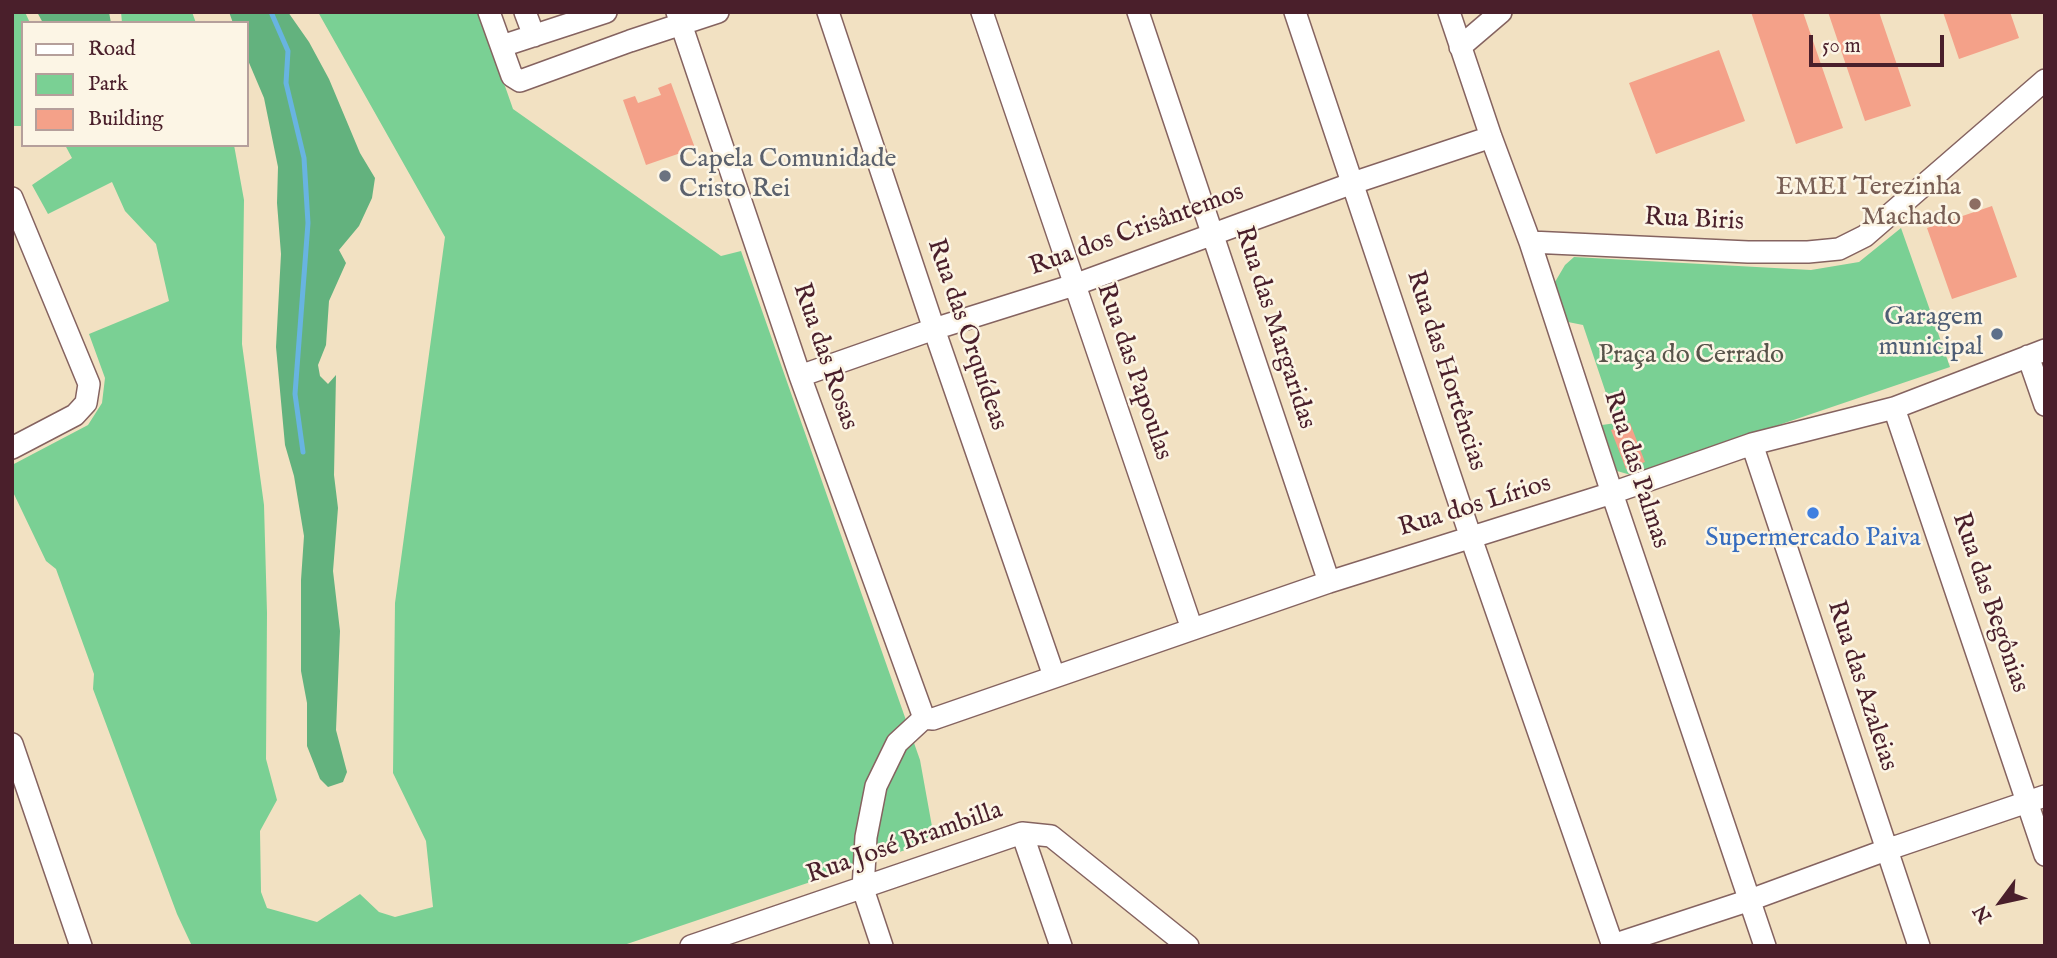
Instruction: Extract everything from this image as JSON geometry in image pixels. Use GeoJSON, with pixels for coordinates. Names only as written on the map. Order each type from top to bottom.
{"type":"FeatureCollection","features":[{"type":"Feature","properties":{"kind":"street"},"geometry":{"type":"LineString","coordinates":[[489,12],[512,76],[520,81],[630,41],[679,19],[718,12]]}},
{"type":"Feature","properties":{"kind":"street"},"geometry":{"type":"LineString","coordinates":[[526,12],[534,36]]}},
{"type":"Feature","properties":{"kind":"street"},"geometry":{"type":"LineString","coordinates":[[502,46],[606,12]]}},
{"type":"Feature","properties":{"kind":"street","name":"Rua das Orquídeas"},"geometry":{"type":"LineString","coordinates":[[828,12],[1054,676]]}},
{"type":"Feature","properties":{"kind":"street","name":"Rua das Papoulas"},"geometry":{"type":"LineString","coordinates":[[982,12],[1192,629]]}},
{"type":"Feature","properties":{"kind":"street","name":"Rua das Margaridas"},"geometry":{"type":"LineString","coordinates":[[1138,12],[1329,582]]}},
{"type":"Feature","properties":{"kind":"street","name":"Rua das Hortências"},"geometry":{"type":"LineString","coordinates":[[1295,12],[1471,538],[1613,945]]}},
{"type":"Feature","properties":{"kind":"street","name":"Rua das Palmas"},"geometry":{"type":"LineString","coordinates":[[1448,12],[1530,242],[1765,946]]}},
{"type":"Feature","properties":{"kind":"street"},"geometry":{"type":"LineString","coordinates":[[1460,47],[1501,12]]}},
{"type":"Feature","properties":{"kind":"street","name":"Rua das Rosas"},"geometry":{"type":"LineString","coordinates":[[679,19],[800,376],[924,718]]}},
{"type":"Feature","properties":{"kind":"street","name":"Rua Biris"},"geometry":{"type":"LineString","coordinates":[[1530,242],[1748,252],[1808,253],[1839,249],[1865,236],[2045,80]]}},
{"type":"Feature","properties":{"kind":"street","name":"Rua dos Crisântemos"},"geometry":{"type":"LineString","coordinates":[[800,376],[934,329],[1074,285],[1353,183],[1491,137]]}},
{"type":"Feature","properties":{"kind":"street"},"geometry":{"type":"LineString","coordinates":[[12,198],[89,384],[86,403],[75,415],[12,448]]}},
{"type":"Feature","properties":{"kind":"street"},"geometry":{"type":"LineString","coordinates":[[2036,353],[2045,405]]}},
{"type":"Feature","properties":{"kind":"street","name":"Rua dos Lírios"},"geometry":{"type":"LineString","coordinates":[[924,718],[933,719],[1329,582],[1612,493],[1752,444],[1894,408],[2036,353]]}},
{"type":"Feature","properties":{"kind":"street","name":"Rua das Begônias"},"geometry":{"type":"LineString","coordinates":[[1894,408],[2036,799],[2045,855]]}},
{"type":"Feature","properties":{"kind":"street","name":"Rua das Azaleias"},"geometry":{"type":"LineString","coordinates":[[1752,444],[1919,946]]}},
{"type":"Feature","properties":{"kind":"street"},"geometry":{"type":"LineString","coordinates":[[882,946],[863,889],[866,837],[876,786],[897,743],[924,718]]}},
{"type":"Feature","properties":{"kind":"street"},"geometry":{"type":"LineString","coordinates":[[12,745],[81,946]]}},
{"type":"Feature","properties":{"kind":"street"},"geometry":{"type":"LineString","coordinates":[[1613,945],[1750,900],[2036,799]]}},
{"type":"Feature","properties":{"kind":"street"},"geometry":{"type":"LineString","coordinates":[[1022,833],[1060,946]]}},
{"type":"Feature","properties":{"kind":"street","name":"Rua José Brambilla"},"geometry":{"type":"LineString","coordinates":[[693,945],[1022,833],[1051,836],[1188,946]]}},
{"type":"Feature","properties":{"kind":"green space"},"geometry":{"type":"Polygon","coordinates":[[[12,12],[25,12],[29,21],[21,21],[21,126],[12,126],[12,12]]]}},
{"type":"Feature","properties":{"kind":"green space"},"geometry":{"type":"Polygon","coordinates":[[[37,12],[109,12],[111,21],[42,21],[37,12]]]}},
{"type":"Feature","properties":{"kind":"green space"},"geometry":{"type":"Polygon","coordinates":[[[121,12],[192,12],[195,21],[122,21],[121,12]]]}},
{"type":"Feature","properties":{"kind":"green space"},"geometry":{"type":"Polygon","coordinates":[[[229,12],[288,12],[309,42],[329,79],[360,153],[375,178],[372,198],[359,226],[339,250],[346,263],[329,301],[326,345],[318,365],[320,376],[328,384],[336,375],[334,475],[338,508],[333,571],[340,631],[336,730],[347,772],[343,782],[328,787],[320,779],[307,746],[307,703],[301,671],[304,536],[294,476],[285,445],[276,347],[281,254],[277,203],[278,167],[264,98],[248,60],[248,21],[232,21],[229,12]]]}},
{"type":"Feature","properties":{"kind":"green space"},"geometry":{"type":"Polygon","coordinates":[[[318,12],[479,12],[513,109],[721,256],[741,251],[920,760],[933,832],[920,845],[621,946],[192,946],[177,914],[93,689],[94,674],[56,569],[46,561],[12,490],[12,465],[88,425],[102,403],[105,378],[89,334],[169,301],[156,244],[125,211],[112,182],[48,214],[32,185],[72,158],[66,147],[234,147],[244,200],[242,344],[264,505],[267,613],[266,759],[277,800],[260,831],[261,892],[267,908],[317,922],[360,894],[379,912],[395,917],[433,907],[426,841],[393,773],[395,603],[445,237],[318,12]]]}},
{"type":"Feature","properties":{"kind":"green space","name":"Praça do Cerrado"},"geometry":{"type":"Polygon","coordinates":[[[1901,228],[1950,367],[1631,475],[1617,471],[1602,425],[1616,423],[1583,325],[1568,322],[1555,282],[1565,265],[1574,257],[1811,270],[1859,262],[1901,228]]]}},
{"type":"Feature","properties":{"kind":"building"},"geometry":{"type":"Polygon","coordinates":[[[1751,12],[1803,12],[1843,128],[1796,144],[1751,12]]]}},
{"type":"Feature","properties":{"kind":"building"},"geometry":{"type":"Polygon","coordinates":[[[1828,12],[1879,12],[1911,106],[1865,121],[1828,12]]]}},
{"type":"Feature","properties":{"kind":"building"},"geometry":{"type":"Polygon","coordinates":[[[1943,12],[2010,12],[2019,38],[1959,59],[1943,12]]]}},
{"type":"Feature","properties":{"kind":"building"},"geometry":{"type":"Polygon","coordinates":[[[1719,50],[1745,121],[1656,154],[1629,83],[1719,50]]]}},
{"type":"Feature","properties":{"kind":"building"},"geometry":{"type":"Polygon","coordinates":[[[671,83],[695,148],[646,165],[623,100],[635,96],[638,103],[661,95],[658,88],[671,83]]]}},
{"type":"Feature","properties":{"kind":"building"},"geometry":{"type":"Polygon","coordinates":[[[1992,206],[2017,277],[1952,299],[1927,228],[1992,206]]]}},
{"type":"Feature","properties":{"kind":"building"},"geometry":{"type":"Polygon","coordinates":[[[1630,423],[1645,462],[1626,469],[1611,430],[1630,423]]]}},
{"type":"Feature","properties":{"kind":"waterway"},"geometry":{"type":"LineString","coordinates":[[271,12],[288,51],[286,83],[304,158],[308,223],[295,394],[303,452]]}},
{"type":"Feature","properties":{"kind":"place","name":"Capela Comunidade Cristo Rei"},"geometry":{"type":"Point","coordinates":[665,176]}},
{"type":"Feature","properties":{"kind":"place","name":"EMEI Terezinha Machado"},"geometry":{"type":"Point","coordinates":[1975,204]}},
{"type":"Feature","properties":{"kind":"place","name":"Garagem municipal"},"geometry":{"type":"Point","coordinates":[1997,334]}},
{"type":"Feature","properties":{"kind":"place","name":"Supermercado Paiva"},"geometry":{"type":"Point","coordinates":[1813,513]}}]}
